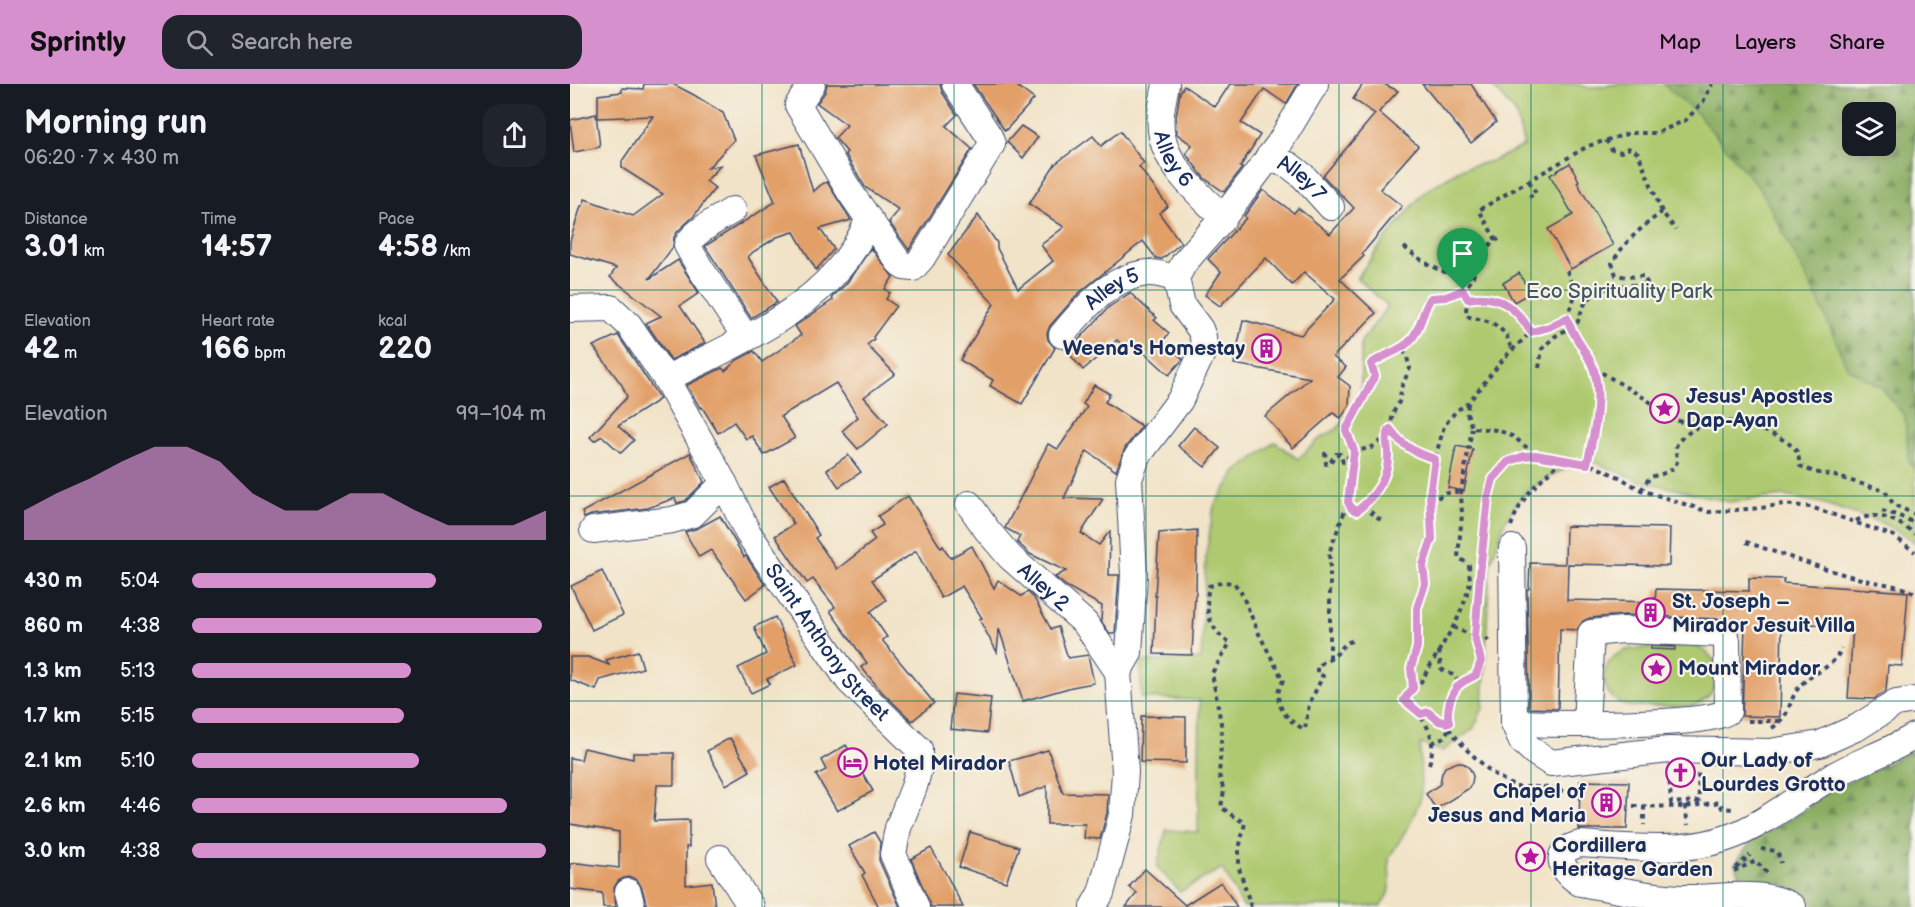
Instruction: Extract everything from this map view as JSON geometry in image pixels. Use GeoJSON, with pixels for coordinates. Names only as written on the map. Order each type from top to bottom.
{"type":"FeatureCollection","features":[{"type":"Feature","properties":{"kind":"street"},"geometry":{"type":"LineString","coordinates":[[812,84],[798,105],[868,220],[904,267],[914,267],[922,258],[992,144],[955,84]]}},
{"type":"Feature","properties":{"kind":"street","name":"Alley 6"},"geometry":{"type":"LineString","coordinates":[[1166,84],[1161,112],[1162,136],[1171,159],[1183,176],[1223,218]]}},
{"type":"Feature","properties":{"kind":"street"},"geometry":{"type":"LineString","coordinates":[[1094,907],[1101,892],[1122,815],[1125,772],[1118,672],[1129,653],[1134,575],[1129,478],[1137,457],[1180,400],[1204,348],[1200,328],[1182,305],[1176,278],[1184,263],[1223,218],[1268,158],[1316,84]]}},
{"type":"Feature","properties":{"kind":"street","name":"Alley 7"},"geometry":{"type":"LineString","coordinates":[[1268,158],[1289,165],[1304,176],[1331,207]]}},
{"type":"Feature","properties":{"kind":"street"},"geometry":{"type":"LineString","coordinates":[[733,210],[707,227],[687,245],[746,338]]}},
{"type":"Feature","properties":{"kind":"street"},"geometry":{"type":"LineString","coordinates":[[666,379],[746,338],[807,301],[834,277],[863,234],[868,220]]}},
{"type":"Feature","properties":{"kind":"street","name":"Alley 5"},"geometry":{"type":"LineString","coordinates":[[1062,335],[1083,310],[1108,288],[1149,273],[1176,278]]}},
{"type":"Feature","properties":{"kind":"street","name":"Saint Anthony Street"},"geometry":{"type":"LineString","coordinates":[[570,309],[611,308],[628,325],[666,379],[724,483],[748,533],[849,681],[918,749],[918,768],[914,787],[898,828],[893,854],[916,907]]}},
{"type":"Feature","properties":{"kind":"street"},"geometry":{"type":"LineString","coordinates":[[593,530],[672,520],[693,514],[724,483]]}},
{"type":"Feature","properties":{"kind":"street","name":"Alley 2"},"geometry":{"type":"LineString","coordinates":[[969,504],[1010,557],[1085,623],[1118,672]]}},
{"type":"Feature","properties":{"kind":"street"},"geometry":{"type":"LineString","coordinates":[[1512,548],[1514,723],[1522,741],[1551,763],[1669,750],[1770,752],[1820,744],[1858,727],[1896,704],[1915,700]]}},
{"type":"Feature","properties":{"kind":"street"},"geometry":{"type":"LineString","coordinates":[[1514,723],[1586,723],[1689,722],[1723,716],[1728,711],[1727,640],[1722,634],[1623,630],[1591,633],[1586,723]]}},
{"type":"Feature","properties":{"kind":"street"},"geometry":{"type":"LineString","coordinates":[[1793,907],[1776,900],[1734,896],[1689,898],[1580,883],[1571,878],[1561,858],[1564,851],[1581,844],[1642,848],[1691,847],[1728,838],[1750,828],[1833,775],[1915,736]]}},
{"type":"Feature","properties":{"kind":"street"},"geometry":{"type":"LineString","coordinates":[[720,858],[751,907]]}},
{"type":"Feature","properties":{"kind":"path"},"geometry":{"type":"LineString","coordinates":[[1330,659],[1329,553],[1348,502],[1354,451],[1346,430],[1375,376],[1371,364],[1410,341],[1421,322],[1424,308],[1431,298],[1446,297],[1463,290],[1485,247],[1498,240],[1479,210],[1588,146],[1630,133],[1657,133],[1686,120],[1703,102],[1712,84]]}},
{"type":"Feature","properties":{"kind":"path"},"geometry":{"type":"LineString","coordinates":[[1606,140],[1612,150],[1621,152],[1628,148],[1638,153],[1662,212],[1676,230]]}},
{"type":"Feature","properties":{"kind":"path"},"geometry":{"type":"LineString","coordinates":[[1529,181],[1536,193],[1530,197]]}},
{"type":"Feature","properties":{"kind":"path"},"geometry":{"type":"LineString","coordinates":[[1539,368],[1542,349],[1554,337],[1577,323],[1587,301],[1597,294],[1621,286],[1648,284],[1643,276],[1616,275],[1612,263],[1623,246],[1638,230],[1662,212]]}},
{"type":"Feature","properties":{"kind":"path"},"geometry":{"type":"LineString","coordinates":[[1404,247],[1426,265],[1460,276],[1472,276]]}},
{"type":"Feature","properties":{"kind":"path"},"geometry":{"type":"LineString","coordinates":[[1567,272],[1574,298],[1567,318],[1570,327],[1595,366],[1672,419],[1697,426]]}},
{"type":"Feature","properties":{"kind":"path"},"geometry":{"type":"LineString","coordinates":[[1463,290],[1468,299],[1465,311],[1470,319],[1495,324],[1507,335],[1508,343],[1514,348]]}},
{"type":"Feature","properties":{"kind":"path"},"geometry":{"type":"LineString","coordinates":[[1468,299],[1480,296],[1500,300],[1519,313],[1531,332]]}},
{"type":"Feature","properties":{"kind":"path"},"geometry":{"type":"LineString","coordinates":[[1413,688],[1411,668],[1417,647],[1417,608],[1425,584],[1423,565],[1432,539],[1430,503],[1435,459],[1444,426],[1456,411],[1468,403],[1514,348],[1531,332],[1549,327],[1567,318]]}},
{"type":"Feature","properties":{"kind":"path"},"geometry":{"type":"LineString","coordinates":[[1325,452],[1326,464],[1329,464],[1336,454],[1340,453],[1343,462],[1354,451],[1371,448],[1385,438],[1410,368],[1406,354],[1400,348]]}},
{"type":"Feature","properties":{"kind":"path"},"geometry":{"type":"LineString","coordinates":[[1587,464],[1593,441],[1597,397],[1595,366]]}},
{"type":"Feature","properties":{"kind":"path"},"geometry":{"type":"LineString","coordinates":[[1430,764],[1433,754],[1430,732],[1421,714],[1404,700],[1413,688],[1419,685],[1453,627],[1470,583],[1469,565],[1458,557],[1462,514],[1461,492],[1472,428],[1467,413],[1468,403]]}},
{"type":"Feature","properties":{"kind":"path"},"geometry":{"type":"LineString","coordinates":[[1641,490],[1650,477],[1674,468],[1678,460],[1675,452],[1678,442],[1697,426],[1718,421],[1738,423],[1783,439],[1797,452],[1800,466],[1885,492],[1894,505],[1915,514]]}},
{"type":"Feature","properties":{"kind":"path"},"geometry":{"type":"LineString","coordinates":[[1472,428],[1498,430],[1514,437],[1536,455]]}},
{"type":"Feature","properties":{"kind":"path"},"geometry":{"type":"LineString","coordinates":[[1390,429],[1397,439],[1414,452],[1435,459]]}},
{"type":"Feature","properties":{"kind":"path"},"geometry":{"type":"LineString","coordinates":[[1348,502],[1352,509],[1357,511],[1370,500],[1382,481],[1389,461],[1385,438]]}},
{"type":"Feature","properties":{"kind":"path"},"geometry":{"type":"LineString","coordinates":[[1432,743],[1444,736],[1449,729],[1446,712],[1459,684],[1476,675],[1481,661],[1475,637],[1488,498],[1493,479],[1508,462],[1524,456],[1536,455],[1587,464],[1619,477],[1641,490],[1709,512],[1784,504],[1811,507],[1894,536],[1915,552]]}},
{"type":"Feature","properties":{"kind":"path"},"geometry":{"type":"LineString","coordinates":[[1512,548],[1510,531],[1516,510],[1534,485],[1562,461]]}},
{"type":"Feature","properties":{"kind":"path"},"geometry":{"type":"LineString","coordinates":[[1430,503],[1452,492],[1461,492]]}},
{"type":"Feature","properties":{"kind":"path"},"geometry":{"type":"LineString","coordinates":[[1363,506],[1383,522]]}},
{"type":"Feature","properties":{"kind":"path"},"geometry":{"type":"LineString","coordinates":[[1882,511],[1915,524]]}},
{"type":"Feature","properties":{"kind":"path"},"geometry":{"type":"LineString","coordinates":[[1897,515],[1915,534]]}},
{"type":"Feature","properties":{"kind":"path"},"geometry":{"type":"LineString","coordinates":[[1855,521],[1866,517],[1887,516],[1901,521],[1907,520]]}},
{"type":"Feature","properties":{"kind":"path"},"geometry":{"type":"LineString","coordinates":[[1746,542],[1805,563],[1864,580],[1887,584],[1915,594]]}},
{"type":"Feature","properties":{"kind":"path"},"geometry":{"type":"LineString","coordinates":[[1251,907],[1239,868],[1239,849],[1245,823],[1221,807],[1224,791],[1218,775],[1222,729],[1212,673],[1230,643],[1218,636],[1213,625],[1207,605],[1209,586],[1224,582],[1234,583],[1241,592],[1259,634],[1283,680],[1278,693],[1282,709],[1293,724],[1305,729],[1309,704],[1323,676],[1317,673],[1317,667],[1322,661],[1330,659],[1342,645],[1355,640]]}},
{"type":"Feature","properties":{"kind":"path"},"geometry":{"type":"LineString","coordinates":[[1453,627],[1475,637]]}},
{"type":"Feature","properties":{"kind":"path"},"geometry":{"type":"LineString","coordinates":[[1767,731],[1783,720],[1800,685],[1820,672],[1839,655],[1841,648]]}},
{"type":"Feature","properties":{"kind":"path"},"geometry":{"type":"LineString","coordinates":[[1439,651],[1441,669],[1455,676],[1459,684]]}},
{"type":"Feature","properties":{"kind":"path"},"geometry":{"type":"LineString","coordinates":[[1728,711],[1740,721],[1783,720]]}},
{"type":"Feature","properties":{"kind":"path"},"geometry":{"type":"LineString","coordinates":[[1421,714],[1428,712],[1439,721],[1449,723]]}},
{"type":"Feature","properties":{"kind":"path"},"geometry":{"type":"LineString","coordinates":[[1449,729],[1466,749],[1491,772],[1515,787],[1543,787],[1563,791]]}},
{"type":"Feature","properties":{"kind":"path"},"geometry":{"type":"LineString","coordinates":[[1669,770],[1671,803],[1685,805],[1699,801],[1698,769]]}},
{"type":"Feature","properties":{"kind":"path"},"geometry":{"type":"LineString","coordinates":[[1633,806],[1720,802],[1722,808],[1731,810],[1741,805]]}},
{"type":"Feature","properties":{"kind":"path"},"geometry":{"type":"LineString","coordinates":[[1685,805],[1689,832]]}},
{"type":"Feature","properties":{"kind":"path"},"geometry":{"type":"LineString","coordinates":[[1644,806],[1644,830]]}},
{"type":"Feature","properties":{"kind":"path"},"geometry":{"type":"LineString","coordinates":[[1734,870],[1757,848],[1777,851],[1781,864]]}},
{"type":"Feature","properties":{"kind":"path"},"geometry":{"type":"LineString","coordinates":[[1725,876],[1756,861],[1767,873]]}},
{"type":"Feature","properties":{"kind":"green space"},"geometry":{"type":"Polygon","coordinates":[[[1490,84],[1577,84],[1588,88],[1619,84],[1915,84],[1915,103],[1913,105],[1915,108],[1915,470],[1909,463],[1905,417],[1501,282],[1337,429],[1353,410],[1361,389],[1361,342],[1388,306],[1357,278],[1424,192],[1461,169],[1493,161],[1524,146],[1516,113],[1490,84]]]}},
{"type":"Feature","properties":{"kind":"green space","name":"Eco Spirituality Park"},"geometry":{"type":"Polygon","coordinates":[[[1490,84],[1577,84],[1588,88],[1619,84],[1663,84],[1698,114],[1762,192],[1820,304],[1847,368],[1881,387],[1905,417],[1909,463],[1915,470],[1915,543],[1882,523],[1822,503],[1784,496],[1729,502],[1638,480],[1594,462],[1583,462],[1556,473],[1525,492],[1505,521],[1490,565],[1483,708],[1473,729],[1443,751],[1420,744],[1421,798],[1410,824],[1389,858],[1390,890],[1381,906],[1243,907],[1222,868],[1180,892],[1157,867],[1166,830],[1198,832],[1200,700],[1141,698],[1141,662],[1201,659],[1206,555],[1214,506],[1236,472],[1275,442],[1298,459],[1319,439],[1337,429],[1353,410],[1361,389],[1361,342],[1388,306],[1357,278],[1378,249],[1424,192],[1461,169],[1493,161],[1524,146],[1516,113],[1490,84]]]}},
{"type":"Feature","properties":{"kind":"green space"},"geometry":{"type":"Polygon","coordinates":[[[1691,645],[1703,650],[1711,657],[1718,675],[1711,694],[1703,701],[1691,706],[1627,706],[1616,701],[1609,694],[1604,676],[1611,660],[1619,653],[1630,649],[1691,645]]]}},
{"type":"Feature","properties":{"kind":"green space"},"geometry":{"type":"Polygon","coordinates":[[[1915,750],[1915,907],[1815,907],[1809,899],[1781,883],[1740,881],[1735,864],[1752,840],[1797,815],[1833,789],[1915,750]]]}},
{"type":"Feature","properties":{"kind":"building"},"geometry":{"type":"Polygon","coordinates":[[[644,84],[673,84],[723,113],[734,140],[708,168],[721,165],[706,181],[715,188],[694,216],[678,231],[674,237],[673,247],[649,279],[678,260],[699,293],[680,306],[705,343],[671,360],[646,323],[661,316],[610,277],[616,268],[570,254],[570,241],[585,199],[633,216],[663,194],[622,168],[622,161],[653,116],[598,118],[598,95],[622,92],[622,88],[643,89],[644,84]]]}},
{"type":"Feature","properties":{"kind":"building"},"geometry":{"type":"Polygon","coordinates":[[[827,84],[940,84],[942,92],[957,115],[946,126],[972,149],[909,250],[889,222],[899,210],[865,187],[845,154],[847,152],[835,138],[847,125],[817,103],[825,92],[827,84]]]}},
{"type":"Feature","properties":{"kind":"building"},"geometry":{"type":"Polygon","coordinates":[[[973,84],[1014,84],[1034,99],[1005,131],[973,84]]]}},
{"type":"Feature","properties":{"kind":"building"},"geometry":{"type":"Polygon","coordinates":[[[1230,84],[1298,84],[1286,104],[1264,89],[1241,123],[1260,135],[1240,167],[1242,168],[1224,192],[1204,178],[1186,154],[1192,145],[1177,134],[1176,117],[1180,92],[1184,86],[1215,107],[1230,84]]]}},
{"type":"Feature","properties":{"kind":"building"},"geometry":{"type":"Polygon","coordinates":[[[1363,84],[1384,84],[1398,91],[1379,112],[1418,146],[1380,189],[1402,206],[1362,254],[1364,256],[1340,279],[1376,313],[1333,357],[1346,367],[1338,377],[1350,386],[1349,406],[1341,418],[1333,413],[1293,448],[1265,416],[1310,378],[1234,364],[1243,320],[1301,335],[1335,299],[1304,272],[1292,285],[1266,258],[1220,306],[1205,295],[1221,272],[1208,259],[1246,218],[1244,216],[1263,190],[1294,213],[1298,208],[1330,234],[1354,208],[1323,176],[1375,114],[1353,99],[1363,84]]]}},
{"type":"Feature","properties":{"kind":"building"},"geometry":{"type":"Polygon","coordinates":[[[1422,84],[1471,84],[1496,122],[1471,143],[1422,84]]]}},
{"type":"Feature","properties":{"kind":"building"},"geometry":{"type":"Polygon","coordinates":[[[596,114],[600,147],[574,152],[570,120],[596,114]]]}},
{"type":"Feature","properties":{"kind":"building"},"geometry":{"type":"Polygon","coordinates":[[[1021,126],[1038,137],[1023,158],[1007,142],[1021,126]]]}},
{"type":"Feature","properties":{"kind":"building"},"geometry":{"type":"Polygon","coordinates":[[[1120,131],[1144,163],[1139,167],[1168,206],[1159,213],[1181,243],[1162,259],[1156,258],[1143,241],[1078,294],[1050,326],[1047,333],[1048,340],[1055,348],[1022,404],[990,386],[993,380],[960,360],[994,304],[948,255],[978,215],[997,243],[997,248],[1018,289],[1053,261],[1041,245],[1064,227],[1029,204],[1055,164],[1093,136],[1101,146],[1120,131]]]}},
{"type":"Feature","properties":{"kind":"building"},"geometry":{"type":"Polygon","coordinates":[[[799,144],[813,192],[827,182],[851,220],[820,229],[834,249],[816,270],[794,232],[777,237],[753,252],[748,257],[777,302],[751,318],[705,246],[775,202],[756,155],[799,144]]]}},
{"type":"Feature","properties":{"kind":"building"},"geometry":{"type":"Polygon","coordinates":[[[1570,163],[1579,181],[1577,182],[1613,245],[1571,269],[1548,229],[1573,215],[1550,175],[1570,163]]]}},
{"type":"Feature","properties":{"kind":"building"},"geometry":{"type":"Polygon","coordinates":[[[871,248],[893,277],[885,289],[890,293],[886,299],[896,306],[873,337],[874,339],[867,345],[895,374],[864,397],[888,424],[858,449],[842,431],[858,417],[836,383],[781,416],[795,438],[764,455],[752,436],[746,439],[734,422],[718,433],[687,385],[722,368],[725,371],[737,360],[754,351],[762,362],[801,335],[795,326],[833,300],[832,297],[846,284],[871,248]]]}},
{"type":"Feature","properties":{"kind":"building"},"geometry":{"type":"Polygon","coordinates":[[[1519,273],[1530,293],[1514,302],[1503,283],[1519,273]]]}},
{"type":"Feature","properties":{"kind":"building"},"geometry":{"type":"Polygon","coordinates":[[[1130,293],[1157,318],[1154,320],[1169,333],[1163,341],[1183,359],[1169,375],[1133,342],[1126,349],[1117,340],[1083,370],[1065,349],[1074,345],[1109,307],[1130,293]]]}},
{"type":"Feature","properties":{"kind":"building"},"geometry":{"type":"Polygon","coordinates":[[[618,335],[660,399],[618,426],[634,440],[621,453],[602,436],[594,441],[590,437],[627,397],[622,385],[593,346],[618,335]]]}},
{"type":"Feature","properties":{"kind":"building"},"geometry":{"type":"Polygon","coordinates":[[[1094,385],[1110,394],[1105,402],[1142,426],[1125,448],[1116,471],[1087,451],[1064,498],[1103,499],[1081,533],[1099,545],[1110,531],[1109,575],[1119,575],[1115,634],[1110,634],[1101,621],[1102,606],[1066,586],[1055,577],[1066,571],[1030,554],[1017,542],[1020,536],[1005,528],[1048,444],[1058,449],[1087,407],[1083,404],[1094,385]]]}},
{"type":"Feature","properties":{"kind":"building"},"geometry":{"type":"Polygon","coordinates":[[[1194,427],[1220,448],[1205,467],[1178,446],[1194,427]]]}},
{"type":"Feature","properties":{"kind":"building"},"geometry":{"type":"Polygon","coordinates":[[[1456,446],[1473,449],[1464,491],[1448,488],[1456,446]]]}},
{"type":"Feature","properties":{"kind":"building"},"geometry":{"type":"Polygon","coordinates":[[[690,453],[704,482],[685,501],[677,503],[675,498],[648,508],[591,515],[584,518],[582,512],[690,453]]]}},
{"type":"Feature","properties":{"kind":"building"},"geometry":{"type":"Polygon","coordinates":[[[848,455],[861,472],[839,487],[827,470],[848,455]]]}},
{"type":"Feature","properties":{"kind":"building"},"geometry":{"type":"Polygon","coordinates":[[[784,478],[819,535],[815,538],[837,569],[875,540],[870,533],[883,525],[878,516],[908,496],[941,548],[943,546],[950,558],[972,546],[994,588],[998,580],[1021,596],[1028,592],[1034,598],[1051,629],[1058,627],[1068,658],[1088,655],[1094,683],[1023,701],[999,629],[997,652],[979,619],[982,618],[962,586],[941,598],[916,551],[872,580],[886,600],[870,612],[887,637],[882,640],[934,703],[912,721],[883,693],[861,667],[867,663],[830,611],[835,607],[813,579],[807,583],[775,536],[794,524],[769,487],[784,478]]]}},
{"type":"Feature","properties":{"kind":"building"},"geometry":{"type":"Polygon","coordinates":[[[720,516],[744,557],[746,556],[765,585],[746,599],[711,550],[699,557],[685,532],[720,516]]]}},
{"type":"Feature","properties":{"kind":"building","name":"St. Joseph – Mirador Jesuit Villa"},"geometry":{"type":"Polygon","coordinates":[[[1566,526],[1670,528],[1669,566],[1568,564],[1567,600],[1655,602],[1656,589],[1749,591],[1749,578],[1784,579],[1783,583],[1908,592],[1902,666],[1888,665],[1886,691],[1874,699],[1848,698],[1853,627],[1782,622],[1780,717],[1742,716],[1745,625],[1734,625],[1723,619],[1624,615],[1590,618],[1583,621],[1577,630],[1560,629],[1558,709],[1529,708],[1527,589],[1529,589],[1530,563],[1565,564],[1566,526]]]}},
{"type":"Feature","properties":{"kind":"building"},"geometry":{"type":"Polygon","coordinates":[[[1197,530],[1192,655],[1154,654],[1159,533],[1197,530]]]}},
{"type":"Feature","properties":{"kind":"building"},"geometry":{"type":"Polygon","coordinates":[[[602,571],[623,615],[592,630],[571,586],[602,571]]]}},
{"type":"Feature","properties":{"kind":"building"},"geometry":{"type":"Polygon","coordinates":[[[775,617],[797,665],[767,679],[770,684],[751,693],[738,668],[766,654],[754,627],[775,617]]]}},
{"type":"Feature","properties":{"kind":"building"},"geometry":{"type":"Polygon","coordinates":[[[1651,646],[1675,647],[1675,650],[1651,649],[1651,646]]]}},
{"type":"Feature","properties":{"kind":"building"},"geometry":{"type":"Polygon","coordinates":[[[638,651],[643,668],[600,680],[596,690],[570,680],[570,657],[588,657],[609,665],[606,660],[638,651]]]}},
{"type":"Feature","properties":{"kind":"building"},"geometry":{"type":"Polygon","coordinates":[[[954,694],[991,698],[987,733],[950,729],[954,694]]]}},
{"type":"Feature","properties":{"kind":"building"},"geometry":{"type":"Polygon","coordinates":[[[1141,716],[1186,717],[1186,763],[1140,762],[1141,716]]]}},
{"type":"Feature","properties":{"kind":"building"},"geometry":{"type":"Polygon","coordinates":[[[730,738],[750,771],[726,785],[707,751],[730,738]]]}},
{"type":"Feature","properties":{"kind":"building"},"geometry":{"type":"Polygon","coordinates":[[[846,745],[873,791],[837,811],[816,775],[826,770],[821,760],[846,745]]]}},
{"type":"Feature","properties":{"kind":"building"},"geometry":{"type":"Polygon","coordinates":[[[584,748],[633,759],[633,753],[674,753],[674,785],[657,785],[654,821],[689,820],[686,885],[712,882],[715,907],[647,907],[642,888],[638,881],[631,877],[618,881],[614,888],[616,907],[603,907],[602,893],[570,889],[570,864],[619,868],[619,832],[570,824],[570,758],[581,760],[584,748]]]}},
{"type":"Feature","properties":{"kind":"building"},"geometry":{"type":"Polygon","coordinates":[[[1048,750],[1063,793],[1108,794],[1107,813],[1100,839],[1084,838],[1085,824],[1047,824],[1047,786],[1019,797],[1009,761],[1048,750]]]}},
{"type":"Feature","properties":{"kind":"building"},"geometry":{"type":"Polygon","coordinates":[[[1458,762],[1470,769],[1473,776],[1472,783],[1468,789],[1436,809],[1426,794],[1440,784],[1445,767],[1458,762]]]}},
{"type":"Feature","properties":{"kind":"building","name":"Chapel of Jesus and Maria"},"geometry":{"type":"Polygon","coordinates":[[[1580,781],[1629,782],[1627,829],[1579,829],[1580,781]]]}},
{"type":"Feature","properties":{"kind":"building"},"geometry":{"type":"Polygon","coordinates":[[[874,832],[880,842],[879,860],[900,907],[879,907],[862,875],[865,873],[849,846],[874,832]]]}},
{"type":"Feature","properties":{"kind":"building"},"geometry":{"type":"Polygon","coordinates":[[[970,832],[1019,847],[1006,882],[959,867],[970,832]]]}},
{"type":"Feature","properties":{"kind":"building"},"geometry":{"type":"Polygon","coordinates":[[[931,848],[963,907],[931,907],[911,859],[931,848]]]}},
{"type":"Feature","properties":{"kind":"building"},"geometry":{"type":"Polygon","coordinates":[[[1145,869],[1185,905],[1221,882],[1237,907],[1126,907],[1137,893],[1129,887],[1145,869]]]}},
{"type":"Feature","properties":{"kind":"place","name":"Weena's Homestay"},"geometry":{"type":"Point","coordinates":[1266,348]}},
{"type":"Feature","properties":{"kind":"place","name":"Jesus' Apostles Dap-Ayan"},"geometry":{"type":"Point","coordinates":[1665,408]}},
{"type":"Feature","properties":{"kind":"place","name":"St. Joseph – Mirador Jesuit Villa"},"geometry":{"type":"Point","coordinates":[1651,613]}},
{"type":"Feature","properties":{"kind":"place","name":"Mount Mirador"},"geometry":{"type":"Point","coordinates":[1657,668]}},
{"type":"Feature","properties":{"kind":"place","name":"Hotel Mirador"},"geometry":{"type":"Point","coordinates":[852,763]}},
{"type":"Feature","properties":{"kind":"place","name":"Our Lady of Lourdes Grotto"},"geometry":{"type":"Point","coordinates":[1680,772]}},
{"type":"Feature","properties":{"kind":"place","name":"Chapel of Jesus and Maria"},"geometry":{"type":"Point","coordinates":[1607,803]}},
{"type":"Feature","properties":{"kind":"place","name":"Cordillera Heritage Garden"},"geometry":{"type":"Point","coordinates":[1531,857]}},
{"type":"Feature","properties":{"kind":"route"},"geometry":{"type":"LineString","coordinates":[[1463,290],[1468,299],[1480,296],[1500,300],[1519,313],[1531,332],[1549,327],[1567,318],[1593,367],[1597,397],[1593,441],[1587,464],[1536,455],[1524,456],[1508,462],[1493,479],[1488,498],[1477,605],[1475,637],[1481,661],[1476,675],[1459,684],[1453,694],[1446,712],[1449,723],[1439,721],[1428,712],[1421,714],[1404,700],[1413,688],[1411,668],[1417,647],[1417,608],[1425,584],[1423,565],[1432,539],[1430,494],[1435,459],[1414,452],[1397,439],[1390,429],[1385,438],[1389,461],[1382,481],[1370,500],[1357,511],[1352,509],[1348,502],[1354,451],[1346,430],[1371,387],[1375,376],[1371,364],[1410,341],[1421,322],[1424,308],[1431,298],[1446,297],[1463,290]]}}]}
